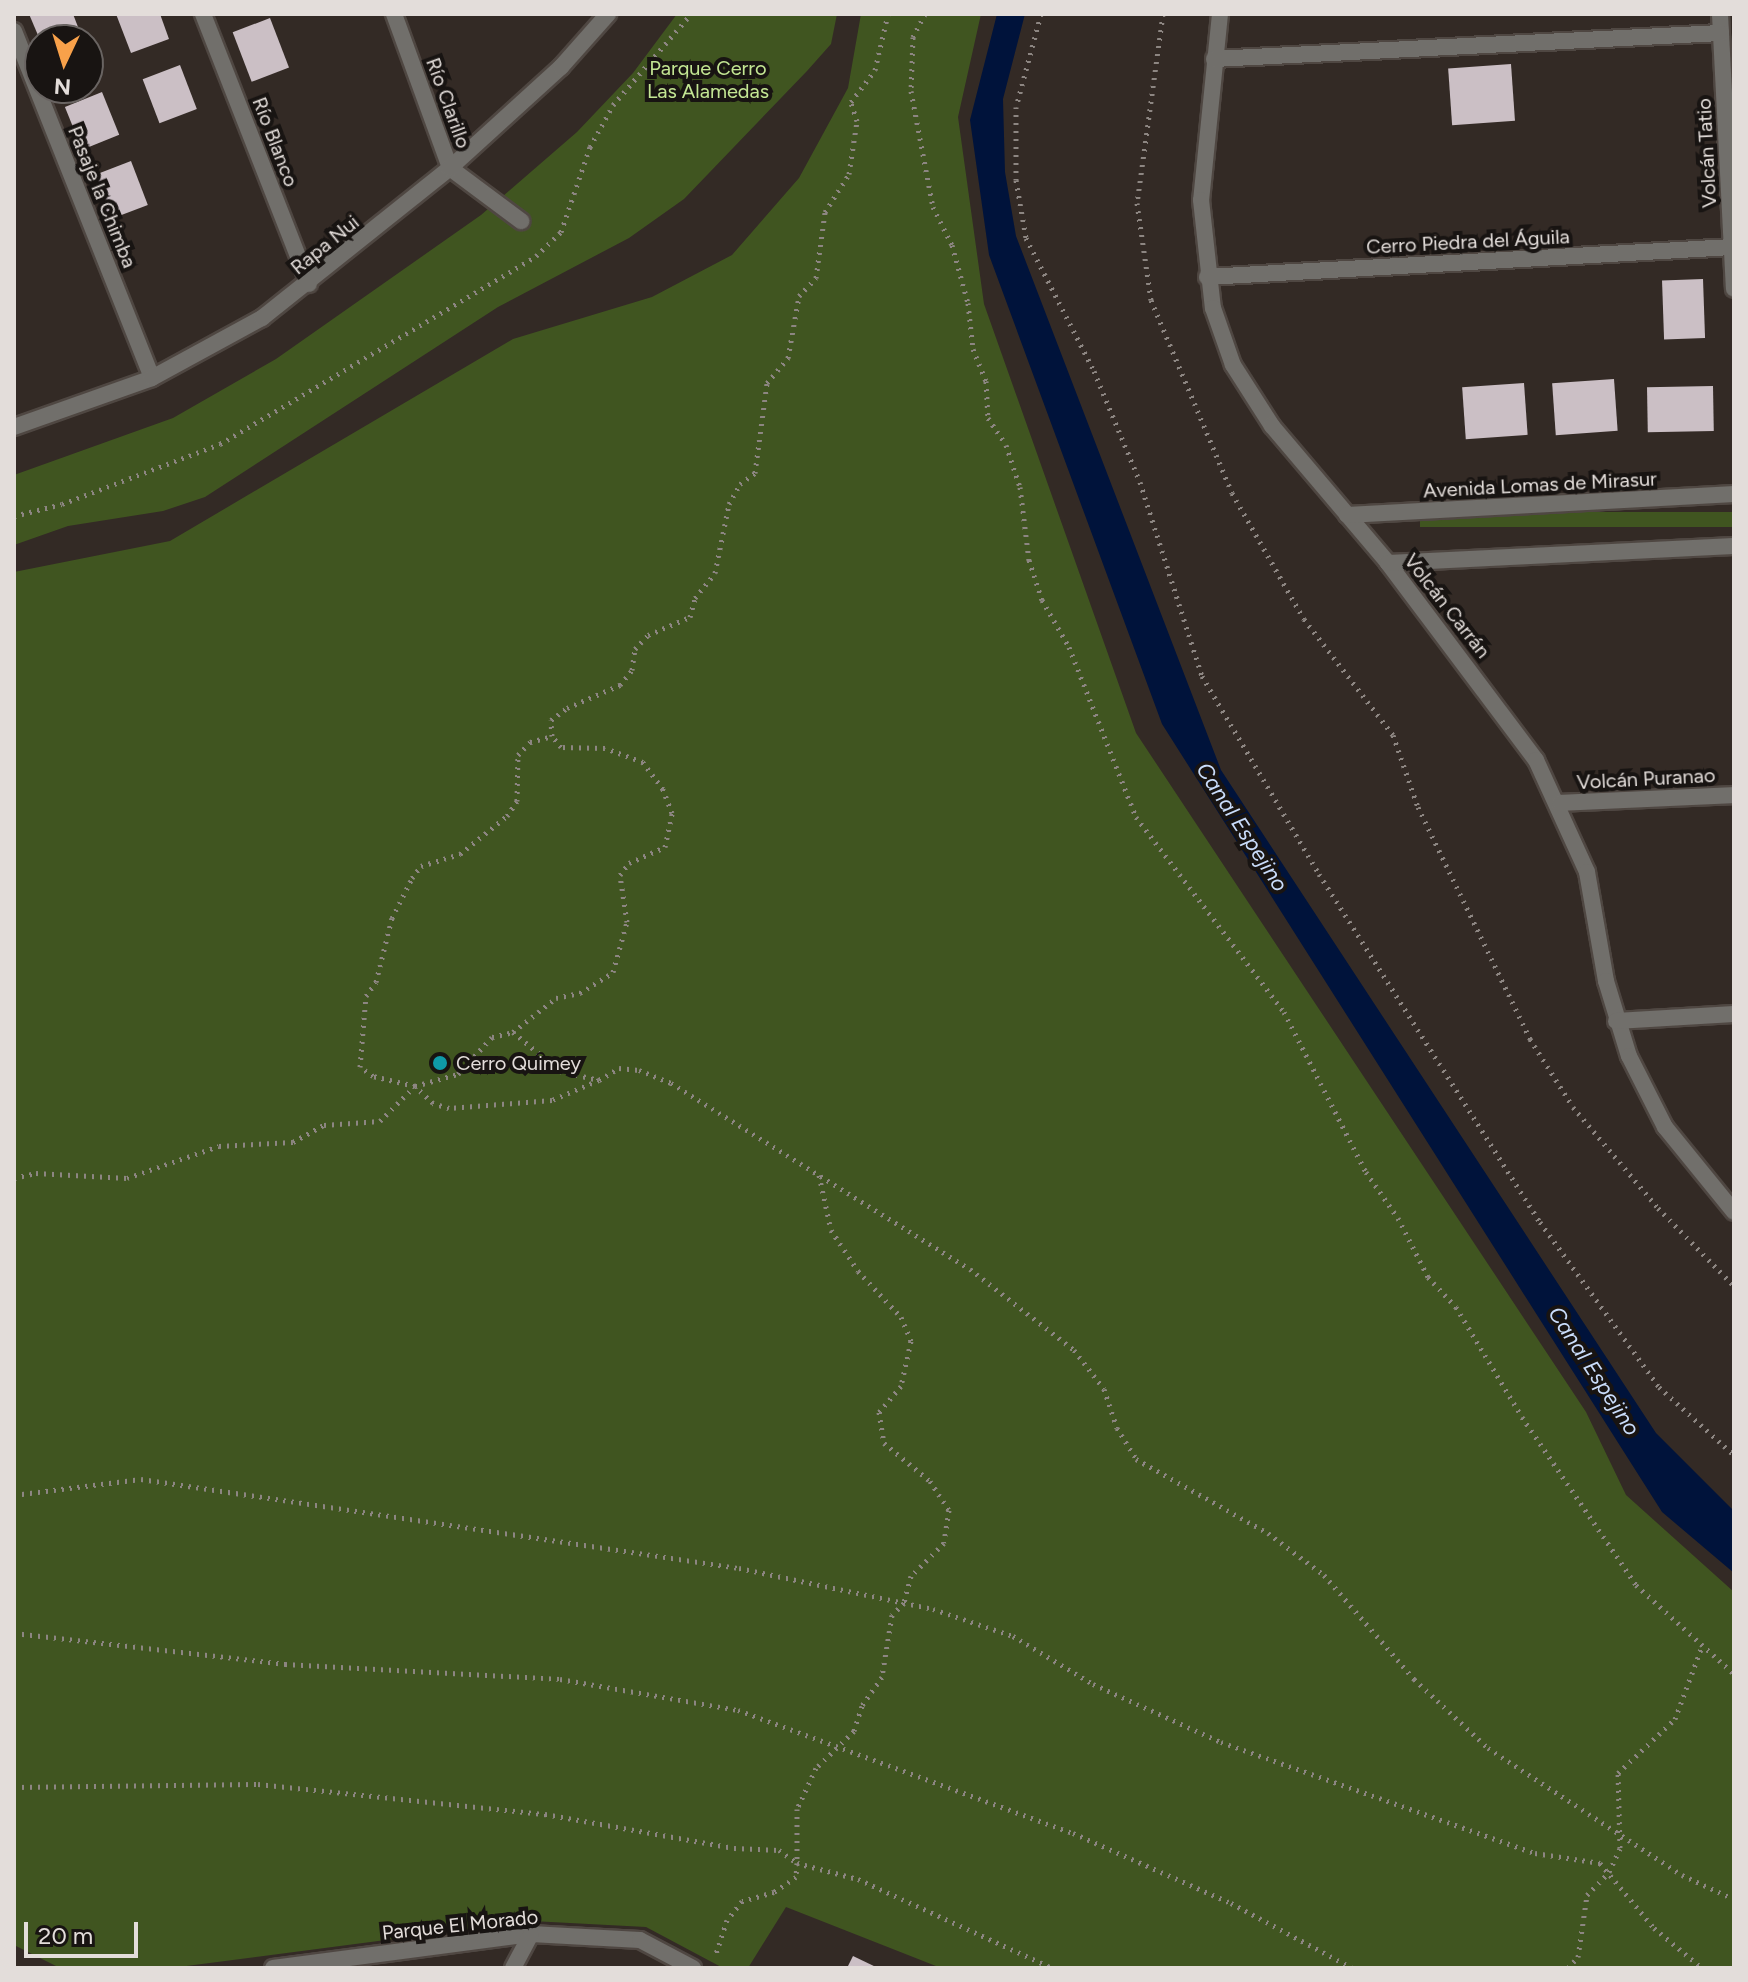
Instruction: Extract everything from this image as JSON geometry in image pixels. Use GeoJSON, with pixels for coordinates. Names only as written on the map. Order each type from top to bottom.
{"type":"FeatureCollection","features":[{"type":"Feature","properties":{"kind":"street","name":"Río Blanco"},"geometry":{"type":"LineString","coordinates":[[203,14],[309,284]]}},
{"type":"Feature","properties":{"kind":"street","name":"Río Clarillo"},"geometry":{"type":"LineString","coordinates":[[394,14],[450,168],[521,221]]}},
{"type":"Feature","properties":{"kind":"street","name":"Rapa Nui"},"geometry":{"type":"LineString","coordinates":[[14,427],[152,378],[262,318],[309,284],[450,168],[594,22],[608,14]]}},
{"type":"Feature","properties":{"kind":"street","name":"Volcán Carrán"},"geometry":{"type":"LineString","coordinates":[[1220,14],[1202,162],[1207,277],[1221,337],[1250,397],[1388,563],[1509,719],[1560,803],[1587,872],[1616,1021],[1665,1127],[1734,1212]]}},
{"type":"Feature","properties":{"kind":"street","name":"Volcán Tatio"},"geometry":{"type":"LineString","coordinates":[[1720,14],[1734,289]]}},
{"type":"Feature","properties":{"kind":"street","name":"Pasaje la Chimba"},"geometry":{"type":"LineString","coordinates":[[14,31],[152,378]]}},
{"type":"Feature","properties":{"kind":"street"},"geometry":{"type":"LineString","coordinates":[[1214,59],[1721,33]]}},
{"type":"Feature","properties":{"kind":"street","name":"Cerro Piedra del Águila"},"geometry":{"type":"LineString","coordinates":[[1207,277],[1732,247]]}},
{"type":"Feature","properties":{"kind":"street","name":"Avenida Lomas de Mirasur"},"geometry":{"type":"LineString","coordinates":[[1347,515],[1734,494]]}},
{"type":"Feature","properties":{"kind":"street"},"geometry":{"type":"LineString","coordinates":[[1388,563],[1734,546]]}},
{"type":"Feature","properties":{"kind":"street","name":"Volcán Puranao"},"geometry":{"type":"LineString","coordinates":[[1560,803],[1734,795]]}},
{"type":"Feature","properties":{"kind":"street"},"geometry":{"type":"LineString","coordinates":[[1616,1021],[1734,1014]]}},
{"type":"Feature","properties":{"kind":"street"},"geometry":{"type":"LineString","coordinates":[[513,1968],[531,1934]]}},
{"type":"Feature","properties":{"kind":"street","name":"Parque El Morado"},"geometry":{"type":"LineString","coordinates":[[273,1968],[531,1934],[640,1940],[693,1968]]}},
{"type":"Feature","properties":{"kind":"path"},"geometry":{"type":"LineString","coordinates":[[14,516],[62,504],[220,444],[536,256],[561,232],[590,147],[613,105],[691,14]]}},
{"type":"Feature","properties":{"kind":"path"},"geometry":{"type":"LineString","coordinates":[[552,736],[530,742],[518,755],[517,801],[507,816],[460,854],[421,866],[392,918],[376,982],[366,996],[360,1067],[373,1076],[415,1086],[458,1074],[492,1037],[513,1032],[556,998],[580,993],[613,972],[627,922],[620,875],[629,863],[665,847],[672,813],[663,789],[643,762],[605,748],[561,747],[552,736],[551,720],[567,708],[620,685],[632,670],[635,649],[648,635],[690,617],[695,598],[715,573],[729,504],[740,484],[755,473],[767,383],[788,358],[799,296],[816,278],[825,212],[849,174],[857,121],[851,102],[875,70],[888,14]]}},
{"type":"Feature","properties":{"kind":"path"},"geometry":{"type":"LineString","coordinates":[[925,14],[913,37],[911,91],[933,207],[952,245],[968,303],[973,349],[986,381],[988,418],[1006,445],[1020,487],[1029,560],[1042,600],[1069,647],[1136,817],[1284,1012],[1366,1172],[1522,1417],[1636,1585],[1701,1649],[1734,1674]]}},
{"type":"Feature","properties":{"kind":"path"},"geometry":{"type":"LineString","coordinates":[[1041,14],[1016,107],[1016,180],[1026,238],[1094,371],[1140,482],[1202,676],[1319,874],[1540,1222],[1659,1387],[1734,1455]]}},
{"type":"Feature","properties":{"kind":"path"},"geometry":{"type":"LineString","coordinates":[[1163,14],[1137,203],[1149,286],[1232,493],[1304,619],[1393,735],[1418,807],[1530,1039],[1573,1107],[1658,1208],[1734,1286]]}},
{"type":"Feature","properties":{"kind":"path"},"geometry":{"type":"LineString","coordinates":[[513,1032],[560,1071],[599,1080]]}},
{"type":"Feature","properties":{"kind":"path"},"geometry":{"type":"LineString","coordinates":[[415,1086],[433,1103],[474,1109],[552,1100],[619,1068],[661,1079],[819,1174],[970,1269],[1074,1350],[1104,1389],[1117,1428],[1136,1459],[1268,1533],[1324,1575],[1414,1679],[1488,1748],[1620,1829],[1682,1875],[1734,1899]]}},
{"type":"Feature","properties":{"kind":"path"},"geometry":{"type":"LineString","coordinates":[[14,1178],[36,1173],[127,1178],[219,1146],[293,1142],[324,1125],[380,1121],[415,1086]]}},
{"type":"Feature","properties":{"kind":"path"},"geometry":{"type":"LineString","coordinates":[[711,1968],[727,1920],[742,1901],[774,1892],[796,1877],[797,1809],[816,1768],[833,1747],[854,1731],[862,1706],[882,1677],[892,1615],[904,1603],[911,1576],[944,1543],[949,1510],[930,1481],[884,1443],[879,1412],[901,1386],[911,1341],[901,1317],[858,1271],[831,1230],[819,1174]]}},
{"type":"Feature","properties":{"kind":"path"},"geometry":{"type":"LineString","coordinates":[[14,1495],[141,1479],[739,1568],[904,1603],[1013,1636],[1093,1684],[1221,1742],[1535,1853],[1600,1863],[1654,1928],[1702,1968]]}},
{"type":"Feature","properties":{"kind":"path"},"geometry":{"type":"LineString","coordinates":[[14,1633],[285,1664],[591,1683],[738,1710],[1073,1833],[1231,1903],[1352,1968]]}},
{"type":"Feature","properties":{"kind":"path"},"geometry":{"type":"LineString","coordinates":[[1568,1968],[1578,1957],[1587,1895],[1609,1872],[1620,1848],[1618,1773],[1675,1719],[1701,1649]]}},
{"type":"Feature","properties":{"kind":"path"},"geometry":{"type":"LineString","coordinates":[[14,1787],[258,1784],[545,1814],[734,1848],[779,1850],[797,1863],[858,1879],[1052,1968]]}},
{"type":"Feature","properties":{"kind":"green space","name":"Parque Cerro Las Alamedas"},"geometry":{"type":"Polygon","coordinates":[[[677,14],[837,14],[831,44],[807,71],[684,199],[629,238],[498,307],[205,497],[163,511],[68,526],[14,545],[14,475],[173,418],[276,359],[481,215],[577,132],[633,73],[677,14]]]}},
{"type":"Feature","properties":{"kind":"green space"},"geometry":{"type":"Polygon","coordinates":[[[861,14],[981,14],[958,117],[984,304],[1136,733],[1586,1412],[1626,1495],[1734,1592],[1734,1968],[941,1968],[786,1907],[748,1968],[723,1968],[646,1927],[532,1921],[171,1968],[60,1968],[14,1945],[14,572],[170,541],[513,339],[652,297],[732,255],[799,178],[848,88],[861,14]]]}},
{"type":"Feature","properties":{"kind":"green space"},"geometry":{"type":"Polygon","coordinates":[[[1420,512],[1734,512],[1734,527],[1420,527],[1420,512]]]}},
{"type":"Feature","properties":{"kind":"water","name":"Canal Espejino"},"geometry":{"type":"Polygon","coordinates":[[[997,14],[1025,14],[1003,99],[1005,172],[1016,236],[1221,770],[1656,1433],[1734,1511],[1734,1573],[1662,1512],[1162,724],[989,255],[970,120],[997,14]]]}},
{"type":"Feature","properties":{"kind":"building"},"geometry":{"type":"Polygon","coordinates":[[[29,14],[73,14],[77,24],[33,24],[29,14]]]}},
{"type":"Feature","properties":{"kind":"building"},"geometry":{"type":"Polygon","coordinates":[[[116,14],[160,14],[169,39],[131,53],[116,14]]]}},
{"type":"Feature","properties":{"kind":"building"},"geometry":{"type":"Polygon","coordinates":[[[270,18],[289,67],[252,82],[233,32],[270,18]]]}},
{"type":"Feature","properties":{"kind":"building"},"geometry":{"type":"Polygon","coordinates":[[[1511,64],[1515,121],[1452,125],[1448,68],[1511,64]]]}},
{"type":"Feature","properties":{"kind":"building"},"geometry":{"type":"Polygon","coordinates":[[[180,65],[197,109],[160,123],[143,79],[180,65]]]}},
{"type":"Feature","properties":{"kind":"building"},"geometry":{"type":"Polygon","coordinates":[[[104,97],[119,135],[82,150],[65,107],[72,104],[104,104],[104,97]]]}},
{"type":"Feature","properties":{"kind":"building"},"geometry":{"type":"Polygon","coordinates":[[[131,161],[148,205],[110,220],[93,176],[131,161]]]}},
{"type":"Feature","properties":{"kind":"building"},"geometry":{"type":"Polygon","coordinates":[[[1703,279],[1705,338],[1664,339],[1662,280],[1703,279]]]}},
{"type":"Feature","properties":{"kind":"building"},"geometry":{"type":"Polygon","coordinates":[[[1614,379],[1618,431],[1556,435],[1552,383],[1614,379]]]}},
{"type":"Feature","properties":{"kind":"building"},"geometry":{"type":"Polygon","coordinates":[[[1524,383],[1528,435],[1466,439],[1462,387],[1524,383]]]}},
{"type":"Feature","properties":{"kind":"building"},"geometry":{"type":"Polygon","coordinates":[[[1713,386],[1714,431],[1648,432],[1647,387],[1713,386]]]}},
{"type":"Feature","properties":{"kind":"building"},"geometry":{"type":"Polygon","coordinates":[[[853,1956],[878,1968],[847,1968],[853,1956]]]}},
{"type":"Feature","properties":{"kind":"place","name":"Cerro Quimey"},"geometry":{"type":"Point","coordinates":[440,1063]}}]}
